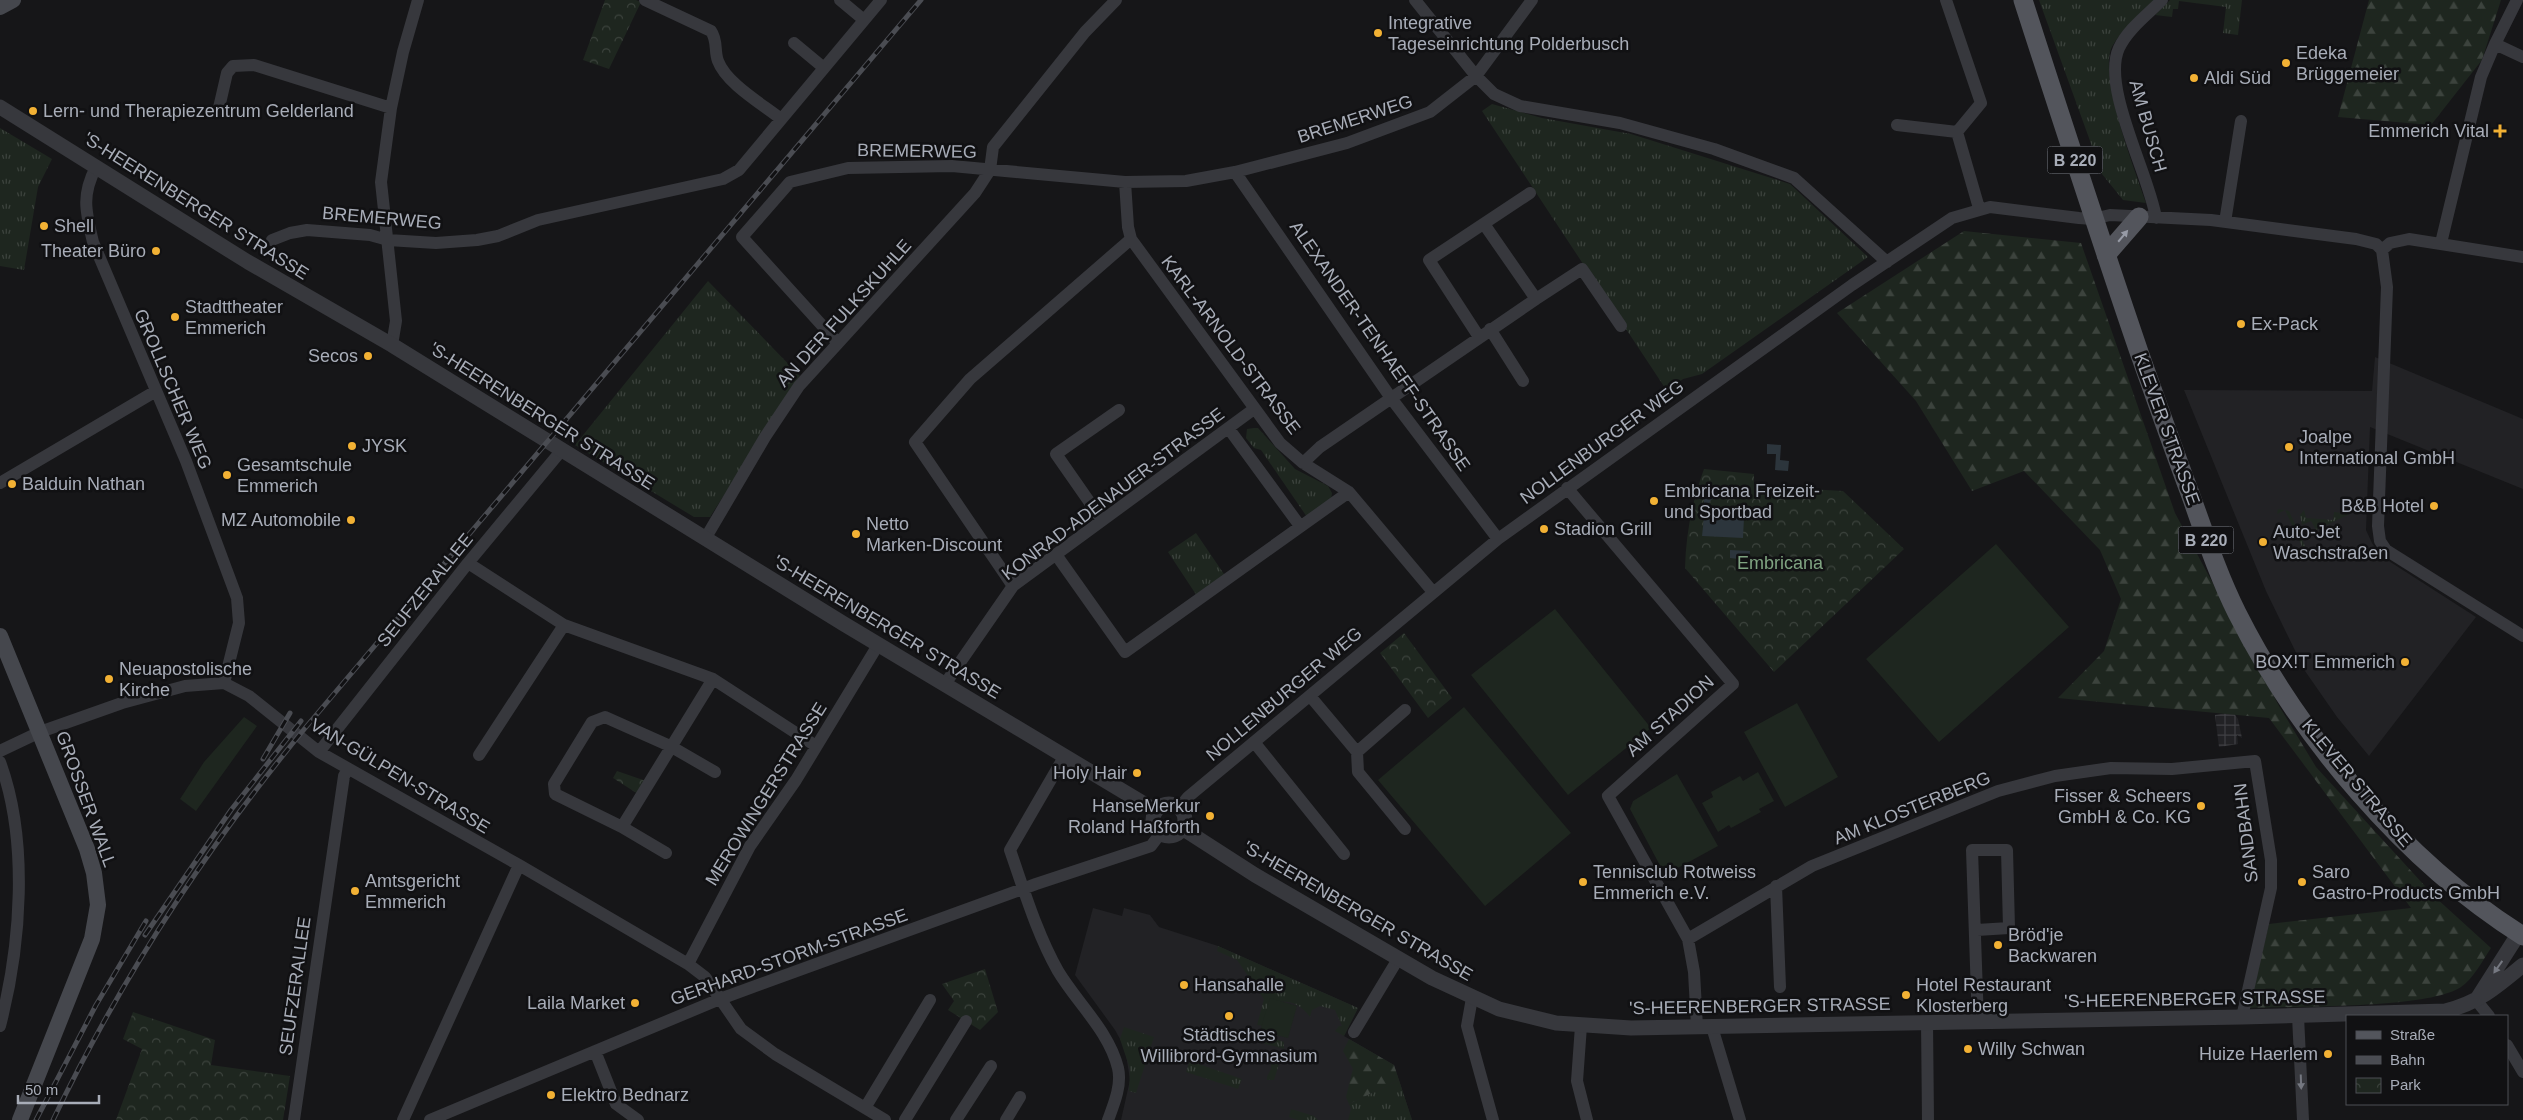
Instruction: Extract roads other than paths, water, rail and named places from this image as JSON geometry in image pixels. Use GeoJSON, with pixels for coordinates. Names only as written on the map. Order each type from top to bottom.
{"type":"FeatureCollection","features":[{"type":"Feature","properties":{"kind":"main road"},"geometry":{"type":"LineString","coordinates":[[0,7],[14,0]]}},
{"type":"Feature","properties":{"kind":"main road","name":"KLEVER STRASSE"},"geometry":{"type":"LineString","coordinates":[[2023,0],[2093,218],[2146,373],[2211,553],[2236,611],[2294,708],[2334,762],[2390,826],[2464,896],[2521,934]]}},
{"type":"Feature","properties":{"kind":"main road"},"geometry":{"type":"LineString","coordinates":[[2106,255],[2148,217]]}},
{"type":"Feature","properties":{"kind":"main road","name":"GROSSER WALL"},"geometry":{"type":"LineString","coordinates":[[0,636],[87,849],[94,873],[98,905],[92,939],[20,1120]]}},
{"type":"Feature","properties":{"kind":"street"},"geometry":{"type":"LineString","coordinates":[[392,345],[396,321],[381,182],[391,108],[402,52],[418,0]]}},
{"type":"Feature","properties":{"kind":"street"},"geometry":{"type":"LineString","coordinates":[[645,0],[712,31],[715,36],[717,60],[726,76],[781,119],[881,0]]}},
{"type":"Feature","properties":{"kind":"street"},"geometry":{"type":"LineString","coordinates":[[840,0],[864,20]]}},
{"type":"Feature","properties":{"kind":"street"},"geometry":{"type":"LineString","coordinates":[[990,170],[993,147],[1085,32],[1116,0]]}},
{"type":"Feature","properties":{"kind":"street"},"geometry":{"type":"LineString","coordinates":[[1415,0],[1476,76],[1494,94],[1520,106],[1620,123],[1714,149],[1794,178],[1887,262]]}},
{"type":"Feature","properties":{"kind":"street","name":"BREMERWEG"},"geometry":{"type":"LineString","coordinates":[[838,343],[742,237],[778,193],[790,182],[848,168],[952,166],[1125,182],[1186,181],[1235,172],[1347,143],[1430,112],[1476,76],[1532,0]]}},
{"type":"Feature","properties":{"kind":"street"},"geometry":{"type":"LineString","coordinates":[[1946,0],[1981,103],[1957,132]]}},
{"type":"Feature","properties":{"kind":"street","name":"AM BUSCH"},"geometry":{"type":"LineString","coordinates":[[2148,217],[2121,105],[2114,61],[2130,30],[2162,0]]}},
{"type":"Feature","properties":{"kind":"street"},"geometry":{"type":"LineString","coordinates":[[2441,243],[2480,77],[2517,0]]}},
{"type":"Feature","properties":{"kind":"street"},"geometry":{"type":"LineString","coordinates":[[794,42],[824,68]]}},
{"type":"Feature","properties":{"kind":"street"},"geometry":{"type":"LineString","coordinates":[[2495,44],[2523,57]]}},
{"type":"Feature","properties":{"kind":"street"},"geometry":{"type":"LineString","coordinates":[[218,112],[227,72],[234,66],[247,65],[254,65],[391,108]]}},
{"type":"Feature","properties":{"kind":"street","name":"'S-HEERENBERGER STRASSE"},"geometry":{"type":"LineString","coordinates":[[0,107],[248,262],[392,345],[878,645],[1156,811]]}},
{"type":"Feature","properties":{"kind":"street","name":"BREMERWEG"},"geometry":{"type":"LineString","coordinates":[[272,240],[307,230],[370,235],[388,240],[436,243],[477,240],[498,236],[538,220],[723,179],[739,170],[781,119]]}},
{"type":"Feature","properties":{"kind":"street"},"geometry":{"type":"LineString","coordinates":[[2225,222],[2241,121]]}},
{"type":"Feature","properties":{"kind":"street"},"geometry":{"type":"LineString","coordinates":[[1897,125],[1957,132]]}},
{"type":"Feature","properties":{"kind":"street"},"geometry":{"type":"LineString","coordinates":[[1957,132],[1979,208]]}},
{"type":"Feature","properties":{"kind":"street","name":"GROLLSCHER WEG"},"geometry":{"type":"LineString","coordinates":[[96,167],[85,192],[85,208],[93,242],[186,461],[237,598],[240,623],[224,683]]}},
{"type":"Feature","properties":{"kind":"street","name":"AN DER FULKSKUHLE"},"geometry":{"type":"LineString","coordinates":[[705,539],[765,437],[794,393],[975,193],[990,170]]}},
{"type":"Feature","properties":{"kind":"street","name":"ALEXANDER-TENHAEFF-STRASSE"},"geometry":{"type":"LineString","coordinates":[[1235,172],[1392,398],[1498,539]]}},
{"type":"Feature","properties":{"kind":"street","name":"KARL-ARNOLD-STRASSE"},"geometry":{"type":"LineString","coordinates":[[1125,182],[1128,227],[1131,239],[1254,409],[1280,443],[1303,464],[1349,492],[1433,592]]}},
{"type":"Feature","properties":{"kind":"street"},"geometry":{"type":"LineString","coordinates":[[1479,337],[1429,260],[1530,194]]}},
{"type":"Feature","properties":{"kind":"street","name":"NOLLENBURGER WEG"},"geometry":{"type":"LineString","coordinates":[[1179,808],[1188,797],[1498,539],[1567,488],[1952,218],[1979,208],[1990,207],[2093,218],[2110,215],[2225,222],[2356,239],[2376,244],[2382,250]]}},
{"type":"Feature","properties":{"kind":"street"},"geometry":{"type":"LineString","coordinates":[[1484,224],[1536,299]]}},
{"type":"Feature","properties":{"kind":"street"},"geometry":{"type":"LineString","coordinates":[[1013,586],[915,442],[970,379],[1131,239]]}},
{"type":"Feature","properties":{"kind":"street"},"geometry":{"type":"LineString","coordinates":[[2523,257],[2409,239],[2390,244],[2382,250],[2387,287],[2378,518],[2380,541],[2386,550],[2523,636]]}},
{"type":"Feature","properties":{"kind":"street"},"geometry":{"type":"LineString","coordinates":[[1303,464],[1320,448],[1490,329],[1582,269],[1621,326]]}},
{"type":"Feature","properties":{"kind":"street"},"geometry":{"type":"LineString","coordinates":[[1490,329],[1523,381]]}},
{"type":"Feature","properties":{"kind":"street"},"geometry":{"type":"LineString","coordinates":[[0,483],[156,391]]}},
{"type":"Feature","properties":{"kind":"street","name":"KONRAD-ADENAUER-STRASSE"},"geometry":{"type":"LineString","coordinates":[[945,684],[1013,586],[1254,409]]}},
{"type":"Feature","properties":{"kind":"street"},"geometry":{"type":"LineString","coordinates":[[1102,520],[1056,454],[1120,410]]}},
{"type":"Feature","properties":{"kind":"street"},"geometry":{"type":"LineString","coordinates":[[1229,429],[1300,526]]}},
{"type":"Feature","properties":{"kind":"street","name":"SEUFZERALLEE"},"geometry":{"type":"LineString","coordinates":[[319,752],[468,563],[561,451]]}},
{"type":"Feature","properties":{"kind":"street","name":"AM STADION"},"geometry":{"type":"LineString","coordinates":[[1567,488],[1733,684],[1608,796],[1688,939]]}},
{"type":"Feature","properties":{"kind":"street"},"geometry":{"type":"LineString","coordinates":[[1056,556],[1125,652],[1349,492]]}},
{"type":"Feature","properties":{"kind":"street"},"geometry":{"type":"LineString","coordinates":[[468,563],[564,625],[713,679],[816,746]]}},
{"type":"Feature","properties":{"kind":"street"},"geometry":{"type":"LineString","coordinates":[[479,755],[564,625]]}},
{"type":"Feature","properties":{"kind":"street","name":"MEROWINGERSTRASSE"},"geometry":{"type":"LineString","coordinates":[[688,964],[750,846],[796,780],[878,645]]}},
{"type":"Feature","properties":{"kind":"street"},"geometry":{"type":"LineString","coordinates":[[622,827],[670,746],[713,679]]}},
{"type":"Feature","properties":{"kind":"street"},"geometry":{"type":"LineString","coordinates":[[0,751],[40,732],[122,703],[185,686],[224,683]]}},
{"type":"Feature","properties":{"kind":"street","name":"VAN-GÜLPEN-STRASSE"},"geometry":{"type":"LineString","coordinates":[[224,683],[249,696],[319,752],[519,865],[688,964],[705,977],[741,1029],[767,1048],[885,1120]]}},
{"type":"Feature","properties":{"kind":"street"},"geometry":{"type":"LineString","coordinates":[[1310,696],[1356,752],[1358,772],[1405,829]]}},
{"type":"Feature","properties":{"kind":"street"},"geometry":{"type":"LineString","coordinates":[[1356,752],[1405,710]]}},
{"type":"Feature","properties":{"kind":"street"},"geometry":{"type":"LineString","coordinates":[[666,853],[622,827],[555,794],[554,784],[592,722],[605,717],[670,746],[715,772]]}},
{"type":"Feature","properties":{"kind":"street"},"geometry":{"type":"LineString","coordinates":[[1254,742],[1344,854]]}},
{"type":"Feature","properties":{"kind":"street"},"geometry":{"type":"LineString","coordinates":[[1064,757],[1010,850],[1058,970],[1102,1033],[1116,1062],[1118,1069],[1117,1094],[1108,1120]]}},
{"type":"Feature","properties":{"kind":"street","name":"AM KLOSTERBERG"},"geometry":{"type":"LineString","coordinates":[[1688,939],[1812,866],[1998,791],[2054,776],[2111,768],[2172,769],[2255,761]]}},
{"type":"Feature","properties":{"kind":"street","name":"SANDBAHN"},"geometry":{"type":"LineString","coordinates":[[2242,1017],[2271,888],[2271,860],[2255,761]]}},
{"type":"Feature","properties":{"kind":"street"},"geometry":{"type":"LineString","coordinates":[[0,762],[7,781],[18,845],[18,881],[11,974],[0,1026]]}},
{"type":"Feature","properties":{"kind":"street","name":"SEUFZERALLEE"},"geometry":{"type":"LineString","coordinates":[[294,1120],[332,851],[344,776],[348,769]]}},
{"type":"Feature","properties":{"kind":"street"},"geometry":{"type":"LineString","coordinates":[[1173,804],[1179,808],[1185,819],[1182,828],[1171,836],[1160,834],[1153,823],[1156,811],[1164,805],[1173,804]]}},
{"type":"Feature","properties":{"kind":"street","name":"'S-HEERENBERGER STRASSE"},"geometry":{"type":"LineString","coordinates":[[1182,828],[1255,875],[1398,959],[1472,998],[1499,1010],[1581,1026],[1712,1027],[1927,1022],[1978,1023],[2444,1012],[2464,1007],[2498,987],[2523,965]]}},
{"type":"Feature","properties":{"kind":"street","name":"GERHARD-STORM-STRASSE"},"geometry":{"type":"LineString","coordinates":[[430,1120],[720,999],[1024,888],[1151,846],[1160,834]]}},
{"type":"Feature","properties":{"kind":"street"},"geometry":{"type":"LineString","coordinates":[[1976,930],[2009,928],[2007,850],[1972,850],[1978,1023]]}},
{"type":"Feature","properties":{"kind":"street"},"geometry":{"type":"LineString","coordinates":[[403,1120],[519,865]]}},
{"type":"Feature","properties":{"kind":"street"},"geometry":{"type":"LineString","coordinates":[[1776,886],[1780,987]]}},
{"type":"Feature","properties":{"kind":"street"},"geometry":{"type":"LineString","coordinates":[[2488,1015],[2476,1000],[2521,934]]}},
{"type":"Feature","properties":{"kind":"street"},"geometry":{"type":"LineString","coordinates":[[1688,939],[1694,972],[1696,1027]]}},
{"type":"Feature","properties":{"kind":"street"},"geometry":{"type":"LineString","coordinates":[[1354,1032],[1398,959]]}},
{"type":"Feature","properties":{"kind":"street"},"geometry":{"type":"LineString","coordinates":[[1472,998],[1467,1026],[1493,1120]]}},
{"type":"Feature","properties":{"kind":"street"},"geometry":{"type":"LineString","coordinates":[[865,1108],[930,1000]]}},
{"type":"Feature","properties":{"kind":"street"},"geometry":{"type":"LineString","coordinates":[[2298,1016],[2303,1120]]}},
{"type":"Feature","properties":{"kind":"street"},"geometry":{"type":"LineString","coordinates":[[905,1120],[966,1022]]}},
{"type":"Feature","properties":{"kind":"street"},"geometry":{"type":"LineString","coordinates":[[1927,1022],[1928,1120]]}},
{"type":"Feature","properties":{"kind":"street"},"geometry":{"type":"LineString","coordinates":[[1581,1026],[1577,1081],[1587,1120]]}},
{"type":"Feature","properties":{"kind":"street"},"geometry":{"type":"LineString","coordinates":[[1712,1027],[1740,1120]]}},
{"type":"Feature","properties":{"kind":"street"},"geometry":{"type":"LineString","coordinates":[[2508,1047],[2523,1072]]}},
{"type":"Feature","properties":{"kind":"street"},"geometry":{"type":"LineString","coordinates":[[595,1051],[616,1104],[638,1120]]}},
{"type":"Feature","properties":{"kind":"street"},"geometry":{"type":"LineString","coordinates":[[956,1120],[991,1066]]}},
{"type":"Feature","properties":{"kind":"street"},"geometry":{"type":"LineString","coordinates":[[1006,1120],[1020,1097]]}},
{"type":"Feature","properties":{"kind":"railway"},"geometry":{"type":"LineString","coordinates":[[53,1120],[79,1067],[137,965],[200,867],[269,773],[921,0]]}},
{"type":"Feature","properties":{"kind":"railway"},"geometry":{"type":"LineString","coordinates":[[263,759],[290,713]]}},
{"type":"Feature","properties":{"kind":"railway"},"geometry":{"type":"LineString","coordinates":[[145,935],[231,810],[301,721]]}},
{"type":"Feature","properties":{"kind":"railway"},"geometry":{"type":"LineString","coordinates":[[36,1120],[96,1005],[146,921]]}},
{"type":"Feature","properties":{"kind":"place","name":"Integrative Tageseinrichtung Polderbusch"},"geometry":{"type":"Point","coordinates":[1378,33]}},
{"type":"Feature","properties":{"kind":"place","name":"Edeka Brüggemeier"},"geometry":{"type":"Point","coordinates":[2286,63]}},
{"type":"Feature","properties":{"kind":"place","name":"Aldi Süd"},"geometry":{"type":"Point","coordinates":[2194,78]}},
{"type":"Feature","properties":{"kind":"place","name":"Lern- und Therapiezentrum Gelderland"},"geometry":{"type":"Point","coordinates":[33,111]}},
{"type":"Feature","properties":{"kind":"place","name":"Emmerich Vital"},"geometry":{"type":"Point","coordinates":[2500,131]}},
{"type":"Feature","properties":{"kind":"place","name":"Shell"},"geometry":{"type":"Point","coordinates":[44,226]}},
{"type":"Feature","properties":{"kind":"place","name":"Theater Büro"},"geometry":{"type":"Point","coordinates":[156,251]}},
{"type":"Feature","properties":{"kind":"place","name":"Stadttheater Emmerich"},"geometry":{"type":"Point","coordinates":[175,317]}},
{"type":"Feature","properties":{"kind":"place","name":"Ex-Pack"},"geometry":{"type":"Point","coordinates":[2241,324]}},
{"type":"Feature","properties":{"kind":"place","name":"Secos"},"geometry":{"type":"Point","coordinates":[368,356]}},
{"type":"Feature","properties":{"kind":"place","name":"JYSK"},"geometry":{"type":"Point","coordinates":[352,446]}},
{"type":"Feature","properties":{"kind":"place","name":"Joalpe International GmbH"},"geometry":{"type":"Point","coordinates":[2289,447]}},
{"type":"Feature","properties":{"kind":"place","name":"Gesamtschule Emmerich"},"geometry":{"type":"Point","coordinates":[227,475]}},
{"type":"Feature","properties":{"kind":"place","name":"Balduin Nathan"},"geometry":{"type":"Point","coordinates":[12,484]}},
{"type":"Feature","properties":{"kind":"place","name":"Embricana Freizeit- und Sportbad"},"geometry":{"type":"Point","coordinates":[1654,501]}},
{"type":"Feature","properties":{"kind":"place","name":"B&B Hotel"},"geometry":{"type":"Point","coordinates":[2434,506]}},
{"type":"Feature","properties":{"kind":"place","name":"MZ Automobile"},"geometry":{"type":"Point","coordinates":[351,520]}},
{"type":"Feature","properties":{"kind":"place","name":"Stadion Grill"},"geometry":{"type":"Point","coordinates":[1544,529]}},
{"type":"Feature","properties":{"kind":"place","name":"Netto Marken-Discount"},"geometry":{"type":"Point","coordinates":[856,534]}},
{"type":"Feature","properties":{"kind":"place","name":"Auto-Jet Waschstraßen"},"geometry":{"type":"Point","coordinates":[2263,542]}},
{"type":"Feature","properties":{"kind":"place","name":"BOX!T Emmerich"},"geometry":{"type":"Point","coordinates":[2405,662]}},
{"type":"Feature","properties":{"kind":"place","name":"Neuapostolische Kirche"},"geometry":{"type":"Point","coordinates":[109,679]}},
{"type":"Feature","properties":{"kind":"place","name":"Holy Hair"},"geometry":{"type":"Point","coordinates":[1137,773]}},
{"type":"Feature","properties":{"kind":"place","name":"Fisser & Scheers GmbH & Co. KG"},"geometry":{"type":"Point","coordinates":[2201,806]}},
{"type":"Feature","properties":{"kind":"place","name":"HanseMerkur Roland Haßforth"},"geometry":{"type":"Point","coordinates":[1210,816]}},
{"type":"Feature","properties":{"kind":"place","name":"Tennisclub Rotweiss Emmerich e.V."},"geometry":{"type":"Point","coordinates":[1583,882]}},
{"type":"Feature","properties":{"kind":"place","name":"Saro Gastro-Products GmbH"},"geometry":{"type":"Point","coordinates":[2302,882]}},
{"type":"Feature","properties":{"kind":"place","name":"Amtsgericht Emmerich"},"geometry":{"type":"Point","coordinates":[355,891]}},
{"type":"Feature","properties":{"kind":"place","name":"Bröd'je Backwaren"},"geometry":{"type":"Point","coordinates":[1998,945]}},
{"type":"Feature","properties":{"kind":"place","name":"Hansahalle"},"geometry":{"type":"Point","coordinates":[1184,985]}},
{"type":"Feature","properties":{"kind":"place","name":"Hotel Restaurant Klosterberg"},"geometry":{"type":"Point","coordinates":[1906,995]}},
{"type":"Feature","properties":{"kind":"place","name":"Laila Market"},"geometry":{"type":"Point","coordinates":[635,1003]}},
{"type":"Feature","properties":{"kind":"place","name":"Städtisches Willibrord-Gymnasium"},"geometry":{"type":"Point","coordinates":[1229,1016]}},
{"type":"Feature","properties":{"kind":"place","name":"Willy Schwan"},"geometry":{"type":"Point","coordinates":[1968,1049]}},
{"type":"Feature","properties":{"kind":"place","name":"Huize Haerlem"},"geometry":{"type":"Point","coordinates":[2328,1054]}},
{"type":"Feature","properties":{"kind":"place","name":"Elektro Bednarz"},"geometry":{"type":"Point","coordinates":[551,1095]}},
{"type":"Feature","properties":{"kind":"park label","name":"Embricana"},"geometry":{"type":"Point","coordinates":[1780,563]}}]}
